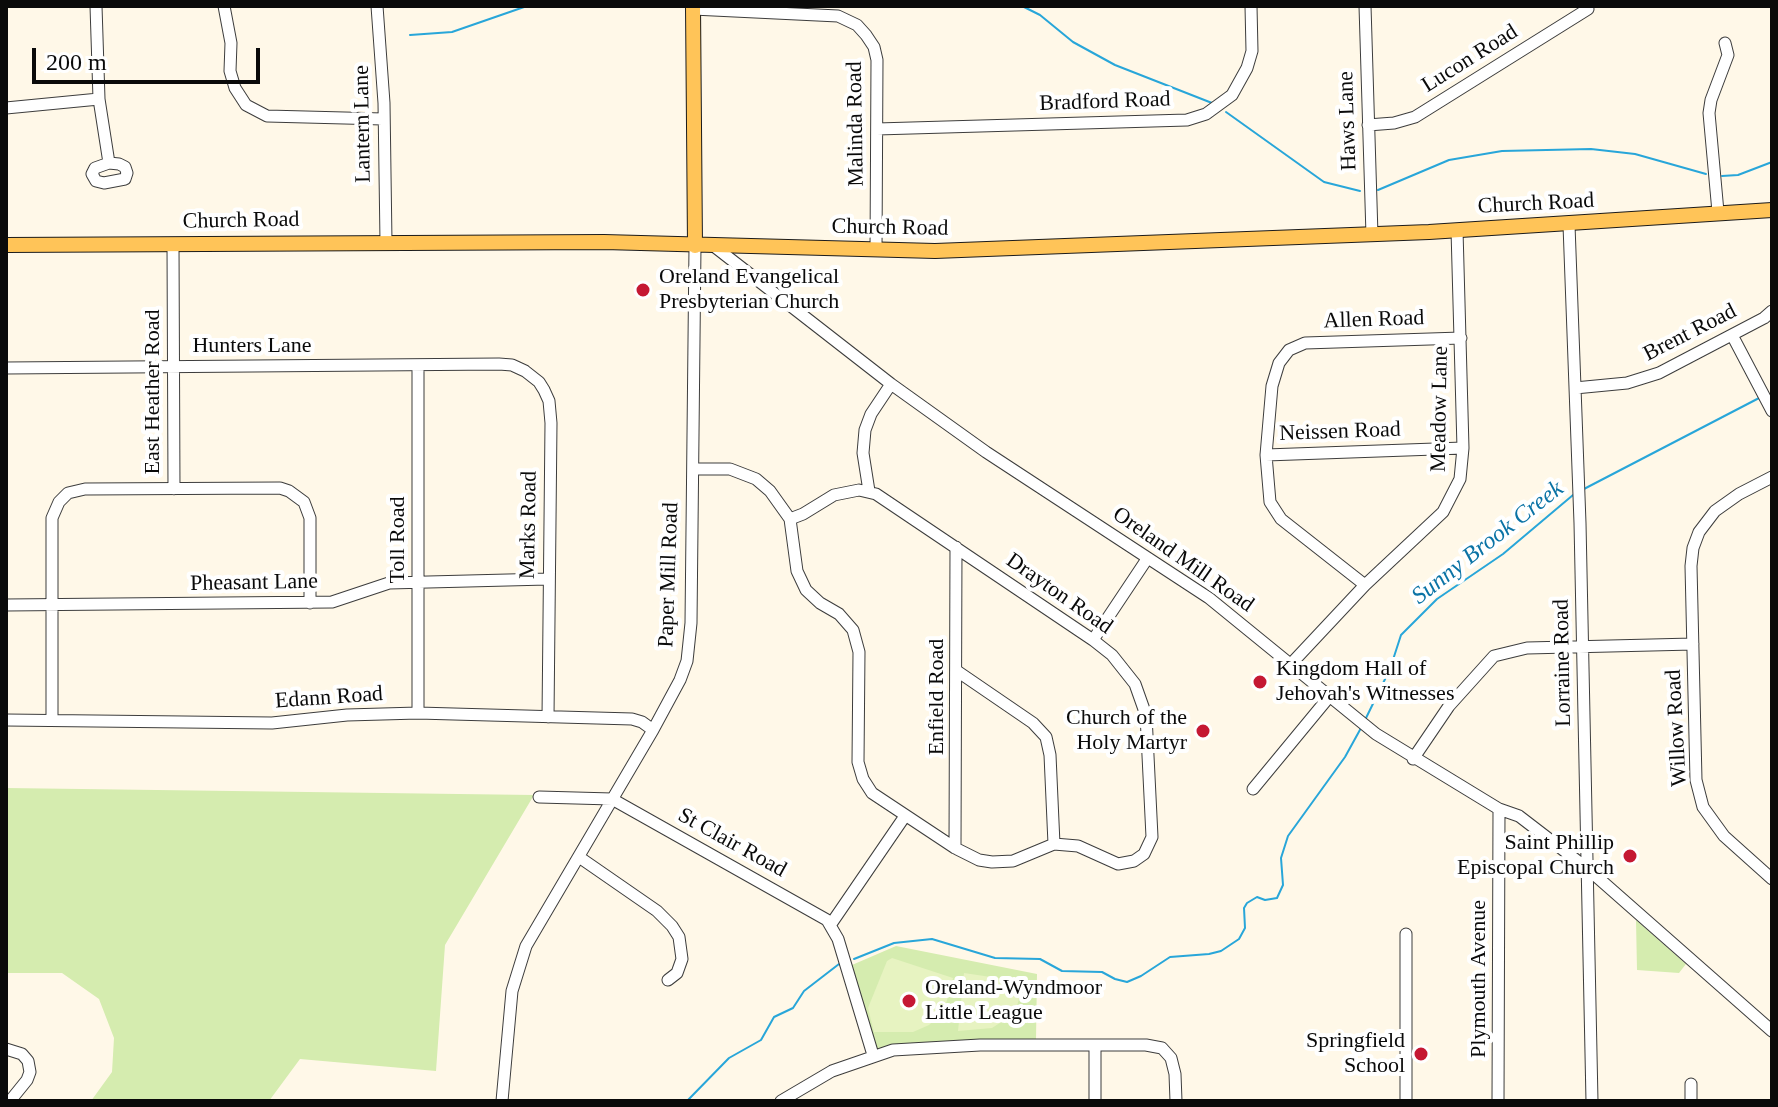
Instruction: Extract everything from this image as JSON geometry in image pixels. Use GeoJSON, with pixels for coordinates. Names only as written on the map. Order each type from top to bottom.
{"type":"FeatureCollection","features":[{"type":"Feature","properties":{"kind":"main road","name":"Paper Mill Road"},"geometry":{"type":"LineString","coordinates":[[693,8],[695,246]]}},
{"type":"Feature","properties":{"kind":"main road","name":"Church Road"},"geometry":{"type":"LineString","coordinates":[[6,245],[592,242],[876,250],[1068,248],[1569,225],[1772,210]]}},
{"type":"Feature","properties":{"kind":"street"},"geometry":{"type":"LineString","coordinates":[[96,6],[99,99],[109,163]]}},
{"type":"Feature","properties":{"kind":"street"},"geometry":{"type":"LineString","coordinates":[[224,6],[231,43],[230,71],[235,88],[246,105],[267,116],[383,119]]}},
{"type":"Feature","properties":{"kind":"street","name":"Lantern Lane"},"geometry":{"type":"LineString","coordinates":[[377,6],[386,242]]}},
{"type":"Feature","properties":{"kind":"street","name":"Bradford Road"},"geometry":{"type":"LineString","coordinates":[[877,129],[1187,120],[1221,105],[1241,83],[1252,51],[1251,6]]}},
{"type":"Feature","properties":{"kind":"street","name":"Haws Lane"},"geometry":{"type":"LineString","coordinates":[[1365,6],[1372,235]]}},
{"type":"Feature","properties":{"kind":"street","name":"Malinda Road"},"geometry":{"type":"LineString","coordinates":[[693,8],[838,16],[857,25],[874,47],[877,60],[876,250]]}},
{"type":"Feature","properties":{"kind":"street","name":"Lucon Road"},"geometry":{"type":"LineString","coordinates":[[1368,125],[1415,117],[1588,9]]}},
{"type":"Feature","properties":{"kind":"street"},"geometry":{"type":"LineString","coordinates":[[1718,212],[1709,113],[1728,55],[1725,43]]}},
{"type":"Feature","properties":{"kind":"street"},"geometry":{"type":"LineString","coordinates":[[6,108],[99,99]]}},
{"type":"Feature","properties":{"kind":"street","name":"Lorraine Road"},"geometry":{"type":"LineString","coordinates":[[1569,225],[1579,504],[1592,1101]]}},
{"type":"Feature","properties":{"kind":"street","name":"Meadow Lane"},"geometry":{"type":"LineString","coordinates":[[1290,665],[1365,585],[1443,512],[1460,479],[1463,448],[1457,230]]}},
{"type":"Feature","properties":{"kind":"street","name":"East Heather Road"},"geometry":{"type":"LineString","coordinates":[[52,720],[52,518],[62,498],[85,489],[174,489],[173,244]]}},
{"type":"Feature","properties":{"kind":"street","name":"Paper Mill Road"},"geometry":{"type":"LineString","coordinates":[[502,1101],[512,991],[526,946],[653,730],[684,671],[689,649],[695,246]]}},
{"type":"Feature","properties":{"kind":"street","name":"Oreland Mill Road"},"geometry":{"type":"LineString","coordinates":[[715,247],[891,384],[986,452],[1209,598],[1363,724],[1413,759],[1499,809],[1519,816],[1588,869],[1772,1031]]}},
{"type":"Feature","properties":{"kind":"street","name":"Brent Road"},"geometry":{"type":"LineString","coordinates":[[1575,388],[1644,379],[1732,335],[1772,311]]}},
{"type":"Feature","properties":{"kind":"street"},"geometry":{"type":"LineString","coordinates":[[1732,335],[1767,402]]}},
{"type":"Feature","properties":{"kind":"street","name":"Allen Road"},"geometry":{"type":"LineString","coordinates":[[1266,455],[1272,386],[1279,363],[1289,350],[1305,343],[1461,338]]}},
{"type":"Feature","properties":{"kind":"street","name":"Hunters Lane"},"geometry":{"type":"LineString","coordinates":[[6,368],[499,364]]}},
{"type":"Feature","properties":{"kind":"street","name":"Marks Road"},"geometry":{"type":"LineString","coordinates":[[499,364],[512,365],[525,371],[539,382],[549,401],[548,717]]}},
{"type":"Feature","properties":{"kind":"street","name":"Toll Road"},"geometry":{"type":"LineString","coordinates":[[418,366],[418,713]]}},
{"type":"Feature","properties":{"kind":"street"},"geometry":{"type":"LineString","coordinates":[[790,519],[834,495],[854,490],[869,491],[863,453],[865,430],[871,414],[891,384]]}},
{"type":"Feature","properties":{"kind":"street","name":"Neissen Road"},"geometry":{"type":"LineString","coordinates":[[1266,455],[1463,448]]}},
{"type":"Feature","properties":{"kind":"street"},"geometry":{"type":"LineString","coordinates":[[1266,455],[1270,502],[1281,519],[1365,585]]}},
{"type":"Feature","properties":{"kind":"street"},"geometry":{"type":"LineString","coordinates":[[694,469],[721,468],[756,479],[776,497],[790,519],[798,577],[816,600],[846,621],[857,639],[858,762],[872,793],[955,848],[979,860],[1013,861],[1054,844],[1050,755],[1046,737],[1033,723],[957,671]]}},
{"type":"Feature","properties":{"kind":"street","name":"Willow Road"},"geometry":{"type":"LineString","coordinates":[[1772,477],[1715,511],[1699,532],[1691,566],[1696,780],[1703,807],[1724,836],[1772,879]]}},
{"type":"Feature","properties":{"kind":"street"},"geometry":{"type":"LineString","coordinates":[[174,489],[280,488],[297,495],[307,507],[310,518],[310,603]]}},
{"type":"Feature","properties":{"kind":"street","name":"Drayton Road"},"geometry":{"type":"LineString","coordinates":[[869,491],[886,499],[1093,640],[1130,676],[1146,715],[1152,837],[1144,854],[1134,861],[1118,864],[1078,846],[1054,844]]}},
{"type":"Feature","properties":{"kind":"street","name":"Enfield Road"},"geometry":{"type":"LineString","coordinates":[[955,848],[956,547]]}},
{"type":"Feature","properties":{"kind":"street"},"geometry":{"type":"LineString","coordinates":[[1093,640],[1147,559]]}},
{"type":"Feature","properties":{"kind":"street","name":"Pheasant Lane"},"geometry":{"type":"LineString","coordinates":[[6,605],[310,603],[344,600],[389,583],[547,579]]}},
{"type":"Feature","properties":{"kind":"street"},"geometry":{"type":"LineString","coordinates":[[1413,759],[1449,706],[1494,656],[1527,648],[1693,644]]}},
{"type":"Feature","properties":{"kind":"street"},"geometry":{"type":"LineString","coordinates":[[1253,789],[1329,697]]}},
{"type":"Feature","properties":{"kind":"street","name":"Edann Road"},"geometry":{"type":"LineString","coordinates":[[6,720],[272,723],[347,715],[418,713],[632,719],[653,730]]}},
{"type":"Feature","properties":{"kind":"street"},"geometry":{"type":"LineString","coordinates":[[539,797],[612,799]]}},
{"type":"Feature","properties":{"kind":"street","name":"St Clair Road"},"geometry":{"type":"LineString","coordinates":[[612,799],[831,924]]}},
{"type":"Feature","properties":{"kind":"street","name":"Plymouth Avenue"},"geometry":{"type":"LineString","coordinates":[[1498,1101],[1499,809]]}},
{"type":"Feature","properties":{"kind":"street"},"geometry":{"type":"LineString","coordinates":[[873,1055],[831,924],[905,816]]}},
{"type":"Feature","properties":{"kind":"street"},"geometry":{"type":"LineString","coordinates":[[579,857],[663,916],[676,931],[682,959],[677,973],[668,980]]}},
{"type":"Feature","properties":{"kind":"street"},"geometry":{"type":"LineString","coordinates":[[1406,934],[1406,1101]]}},
{"type":"Feature","properties":{"kind":"street"},"geometry":{"type":"LineString","coordinates":[[781,1101],[815,1080],[873,1055],[912,1048],[1146,1045],[1167,1051],[1175,1074],[1176,1101]]}},
{"type":"Feature","properties":{"kind":"street"},"geometry":{"type":"LineString","coordinates":[[1095,1046],[1095,1101]]}},
{"type":"Feature","properties":{"kind":"street"},"geometry":{"type":"LineString","coordinates":[[6,1049],[25,1057],[30,1075],[10,1101]]}},
{"type":"Feature","properties":{"kind":"street"},"geometry":{"type":"LineString","coordinates":[[1691,1084],[1691,1101]]}},
{"type":"Feature","properties":{"kind":"green space"},"geometry":{"type":"Polygon","coordinates":[[[6,788],[534,795],[445,945],[436,1071],[300,1059],[269,1101],[91,1101],[112,1072],[114,1038],[99,999],[62,973],[6,973],[6,788]]]}},
{"type":"Feature","properties":{"kind":"green space"},"geometry":{"type":"Polygon","coordinates":[[[1636,920],[1686,964],[1679,973],[1637,970],[1636,920]]]}},
{"type":"Feature","properties":{"kind":"green space"},"geometry":{"type":"Polygon","coordinates":[[[896,946],[1037,974],[1036,1040],[957,1040],[876,1050],[852,965],[896,946]]]}},
{"type":"Feature","properties":{"kind":"green space","name":"Oreland-Wyndmoor Little League"},"geometry":{"type":"Polygon","coordinates":[[[892,958],[953,978],[944,1011],[929,1025],[913,1032],[874,1032],[868,1008],[887,961],[892,958]]]}},
{"type":"Feature","properties":{"kind":"green space"},"geometry":{"type":"Polygon","coordinates":[[[964,973],[1024,982],[1017,1006],[1006,1019],[992,1028],[958,1031],[964,973]]]}},
{"type":"Feature","properties":{"kind":"waterway"},"geometry":{"type":"LineString","coordinates":[[410,35],[452,32],[527,6]]}},
{"type":"Feature","properties":{"kind":"waterway"},"geometry":{"type":"LineString","coordinates":[[1022,6],[1040,15],[1073,42],[1115,65],[1212,103]]}},
{"type":"Feature","properties":{"kind":"waterway"},"geometry":{"type":"LineString","coordinates":[[1226,112],[1324,182],[1360,191]]}},
{"type":"Feature","properties":{"kind":"waterway"},"geometry":{"type":"LineString","coordinates":[[1378,190],[1449,160],[1502,151],[1591,149],[1635,154],[1706,174]]}},
{"type":"Feature","properties":{"kind":"waterway"},"geometry":{"type":"LineString","coordinates":[[1722,176],[1738,175],[1772,162]]}},
{"type":"Feature","properties":{"kind":"waterway","name":"Sunny Brook Creek"},"geometry":{"type":"LineString","coordinates":[[1582,490],[1761,397]]}},
{"type":"Feature","properties":{"kind":"waterway","name":"Sunny Brook Creek"},"geometry":{"type":"LineString","coordinates":[[1366,718],[1390,669],[1401,635],[1437,599],[1503,554],[1573,495]]}},
{"type":"Feature","properties":{"kind":"waterway","name":"Sunny Brook Creek"},"geometry":{"type":"LineString","coordinates":[[854,959],[894,943],[932,939],[995,958],[1040,959],[1062,971],[1102,972],[1127,982],[1170,957],[1221,951],[1239,939],[1245,928],[1244,908],[1247,903],[1257,897],[1265,900],[1277,898],[1283,885],[1281,858],[1288,836],[1345,757],[1361,728]]}},
{"type":"Feature","properties":{"kind":"waterway","name":"Sunny Brook Creek"},"geometry":{"type":"LineString","coordinates":[[687,1101],[729,1058],[761,1040],[774,1017],[793,1008],[804,991],[839,964]]}},
{"type":"Feature","properties":{"kind":"place","name":"Oreland Evangelical Presbyterian Church"},"geometry":{"type":"Point","coordinates":[643,290]}},
{"type":"Feature","properties":{"kind":"place","name":"Kingdom Hall of Jehovah's Witnesses"},"geometry":{"type":"Point","coordinates":[1260,682]}},
{"type":"Feature","properties":{"kind":"place","name":"Church of the Holy Martyr"},"geometry":{"type":"Point","coordinates":[1203,731]}},
{"type":"Feature","properties":{"kind":"place","name":"Saint Phillip Episcopal Church"},"geometry":{"type":"Point","coordinates":[1630,856]}},
{"type":"Feature","properties":{"kind":"place","name":"Oreland-Wyndmoor Little League"},"geometry":{"type":"Point","coordinates":[909,1001]}},
{"type":"Feature","properties":{"kind":"place","name":"Springfield School"},"geometry":{"type":"Point","coordinates":[1421,1054]}}]}
